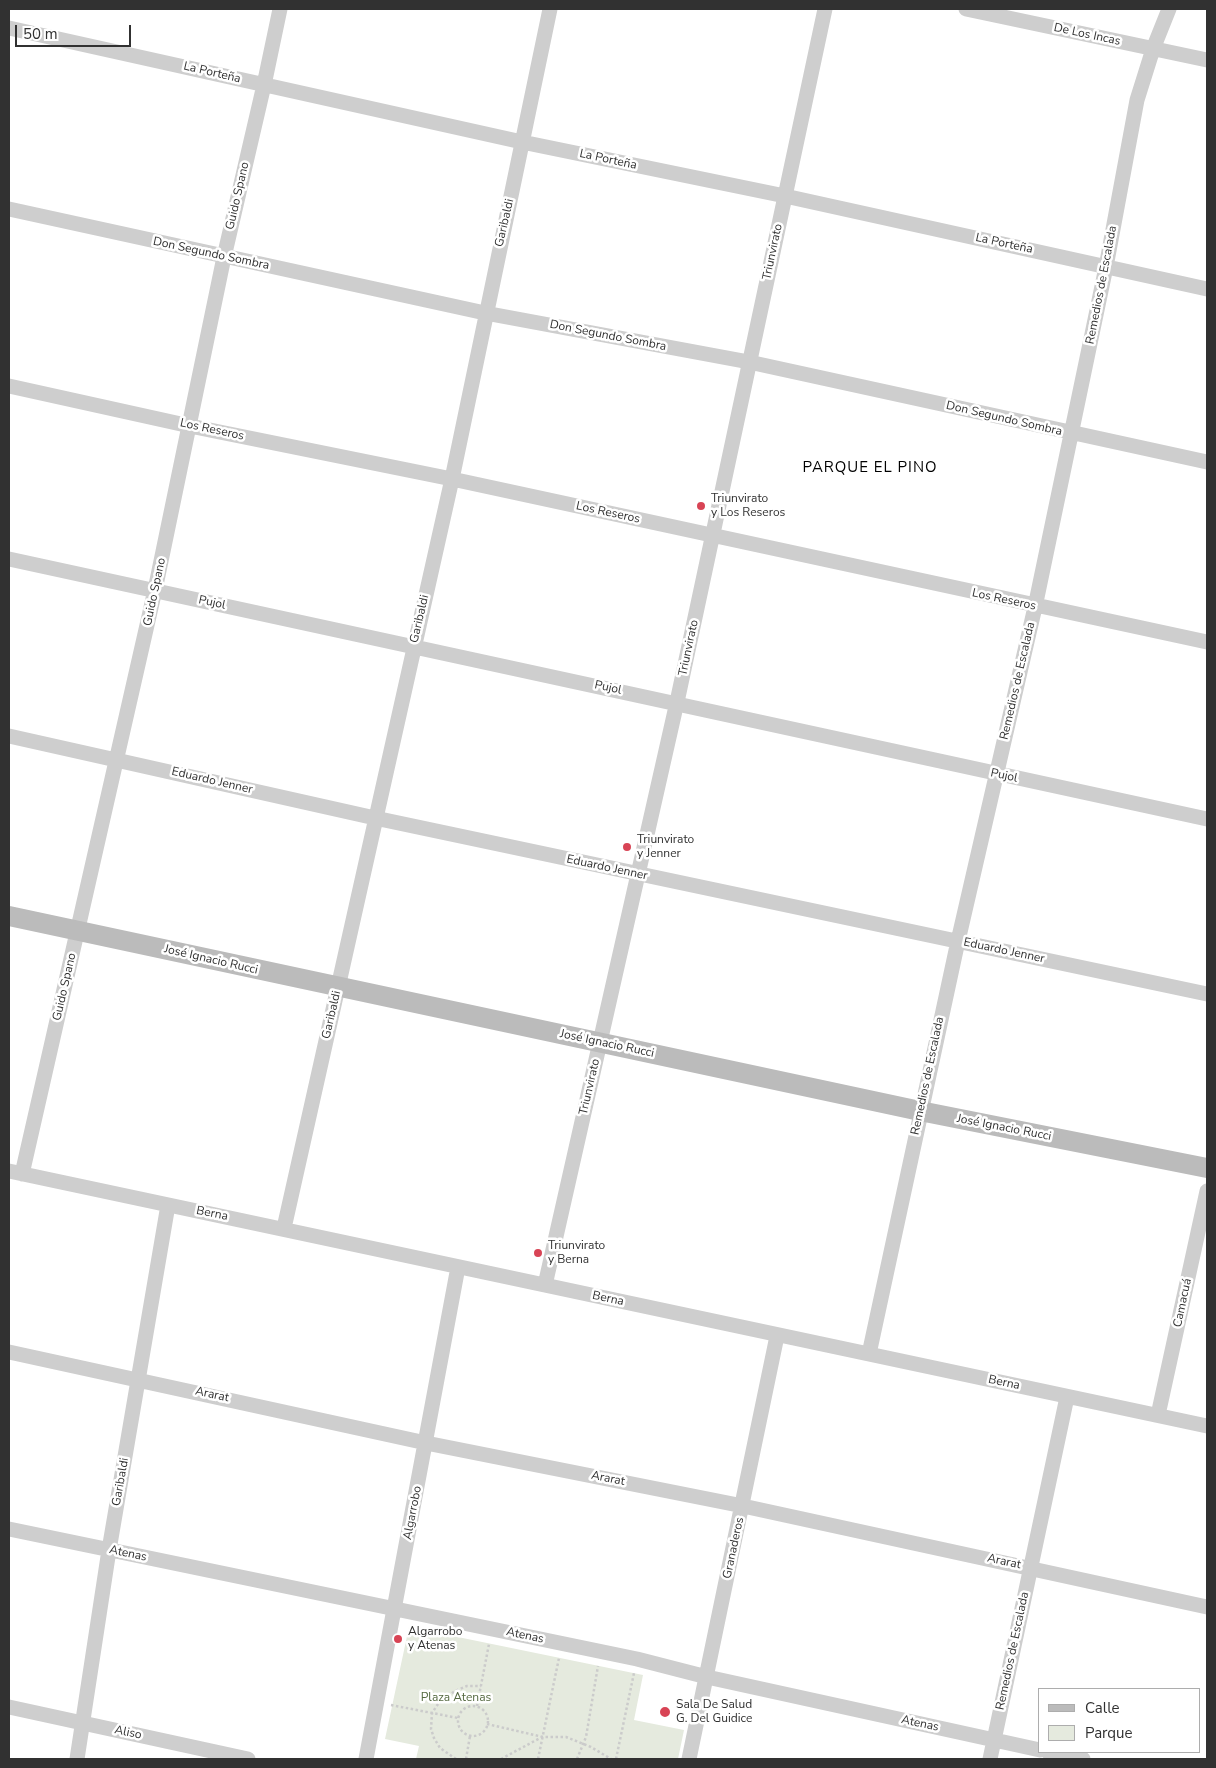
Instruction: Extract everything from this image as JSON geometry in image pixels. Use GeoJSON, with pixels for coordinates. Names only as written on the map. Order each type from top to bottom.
{"type":"FeatureCollection","features":[{"type":"Feature","properties":{"kind":"street","name":"Guido Spano"},"geometry":{"type":"LineString","coordinates":[[16,1172],[78,930],[118,759],[156,590],[224,257],[280,9]]}},
{"type":"Feature","properties":{"kind":"street","name":"Garibaldi"},"geometry":{"type":"LineString","coordinates":[[284,1228],[452,479],[485,313],[550,9]]}},
{"type":"Feature","properties":{"kind":"street","name":"Triunvirato"},"geometry":{"type":"LineString","coordinates":[[545,1285],[677,702],[825,9]]}},
{"type":"Feature","properties":{"kind":"street","name":"De Los Incas"},"geometry":{"type":"LineString","coordinates":[[966,9],[1207,60]]}},
{"type":"Feature","properties":{"kind":"street","name":"Remedios de Escalada"},"geometry":{"type":"LineString","coordinates":[[869,1354],[920,1111],[1035,607],[1106,267],[1137,100],[1152,49],[1169,9]]}},
{"type":"Feature","properties":{"kind":"street","name":"La Porteña"},"geometry":{"type":"LineString","coordinates":[[9,28],[522,142],[784,196],[1207,289]]}},
{"type":"Feature","properties":{"kind":"street","name":"Don Segundo Sombra"},"geometry":{"type":"LineString","coordinates":[[9,209],[485,313],[749,362],[1071,434],[1207,462]]}},
{"type":"Feature","properties":{"kind":"street","name":"Los Reseros"},"geometry":{"type":"LineString","coordinates":[[9,386],[190,426],[452,479],[1035,607],[1207,642]]}},
{"type":"Feature","properties":{"kind":"street","name":"Pujol"},"geometry":{"type":"LineString","coordinates":[[9,559],[677,702],[1207,819]]}},
{"type":"Feature","properties":{"kind":"street","name":"Eduardo Jenner"},"geometry":{"type":"LineString","coordinates":[[9,736],[639,875],[1207,994]]}},
{"type":"Feature","properties":{"kind":"street","name":"José Ignacio Rucci"},"geometry":{"type":"LineString","coordinates":[[9,916],[338,988],[920,1111],[1207,1168]]}},
{"type":"Feature","properties":{"kind":"street","name":"Berna"},"geometry":{"type":"LineString","coordinates":[[16,1172],[284,1228],[777,1336],[1207,1426]]}},
{"type":"Feature","properties":{"kind":"street","name":"Camacuá"},"geometry":{"type":"LineString","coordinates":[[1158,1416],[1207,1191]]}},
{"type":"Feature","properties":{"kind":"street","name":"Garibaldi"},"geometry":{"type":"LineString","coordinates":[[77,1759],[84,1724],[109,1550],[168,1205]]}},
{"type":"Feature","properties":{"kind":"street","name":"Algarrobo"},"geometry":{"type":"LineString","coordinates":[[366,1759],[458,1267]]}},
{"type":"Feature","properties":{"kind":"street","name":"Granaderos"},"geometry":{"type":"LineString","coordinates":[[689,1759],[777,1336]]}},
{"type":"Feature","properties":{"kind":"street","name":"Ararat"},"geometry":{"type":"LineString","coordinates":[[9,1352],[426,1443],[743,1506],[1207,1606]]}},
{"type":"Feature","properties":{"kind":"street","name":"Remedios de Escalada"},"geometry":{"type":"LineString","coordinates":[[990,1759],[1067,1397]]}},
{"type":"Feature","properties":{"kind":"street","name":"Atenas"},"geometry":{"type":"LineString","coordinates":[[9,1528],[600,1651],[1038,1750]]}},
{"type":"Feature","properties":{"kind":"street","name":"Aliso"},"geometry":{"type":"LineString","coordinates":[[9,1707],[248,1759]]}},
{"type":"Feature","properties":{"kind":"street"},"geometry":{"type":"LineString","coordinates":[[1053,1753],[1083,1759]]}},
{"type":"Feature","properties":{"kind":"path"},"geometry":{"type":"LineString","coordinates":[[477,1706],[492,1629]]}},
{"type":"Feature","properties":{"kind":"path"},"geometry":{"type":"LineString","coordinates":[[538,1759],[562,1644]]}},
{"type":"Feature","properties":{"kind":"path"},"geometry":{"type":"LineString","coordinates":[[577,1759],[583,1744],[600,1651]]}},
{"type":"Feature","properties":{"kind":"path"},"geometry":{"type":"LineString","coordinates":[[616,1759],[637,1659]]}},
{"type":"Feature","properties":{"kind":"path"},"geometry":{"type":"LineString","coordinates":[[456,1759],[440,1748],[434,1738],[431,1729],[432,1713],[438,1704],[455,1691],[467,1686],[481,1686]]}},
{"type":"Feature","properties":{"kind":"path"},"geometry":{"type":"LineString","coordinates":[[377,1702],[458,1718]]}},
{"type":"Feature","properties":{"kind":"path"},"geometry":{"type":"LineString","coordinates":[[477,1706],[485,1712],[488,1724],[480,1735],[470,1736],[459,1728],[458,1718],[462,1710],[477,1706]]}},
{"type":"Feature","properties":{"kind":"path"},"geometry":{"type":"LineString","coordinates":[[488,1724],[543,1737],[566,1737],[611,1759]]}},
{"type":"Feature","properties":{"kind":"path"},"geometry":{"type":"LineString","coordinates":[[466,1759],[470,1736]]}},
{"type":"Feature","properties":{"kind":"path"},"geometry":{"type":"LineString","coordinates":[[501,1759],[543,1737]]}},
{"type":"Feature","properties":{"kind":"green space","name":"Plaza Atenas"},"geometry":{"type":"Polygon","coordinates":[[[409,1627],[643,1675],[634,1720],[684,1730],[678,1759],[416,1759],[419,1746],[385,1739],[409,1627]]]}},
{"type":"Feature","properties":{"kind":"place","name":"Triunvirato y Los Reseros"},"geometry":{"type":"Point","coordinates":[701,506]}},
{"type":"Feature","properties":{"kind":"place","name":"Triunvirato y Jenner"},"geometry":{"type":"Point","coordinates":[627,847]}},
{"type":"Feature","properties":{"kind":"place","name":"Triunvirato y Berna"},"geometry":{"type":"Point","coordinates":[538,1253]}},
{"type":"Feature","properties":{"kind":"place","name":"Algarrobo y Atenas"},"geometry":{"type":"Point","coordinates":[398,1639]}},
{"type":"Feature","properties":{"kind":"place","name":"Sala De Salud G. Del Guidice"},"geometry":{"type":"Point","coordinates":[665,1712]}},
{"type":"Feature","properties":{"kind":"district","name":"PARQUE EL PINO"},"geometry":{"type":"Point","coordinates":[870,468]}}]}
